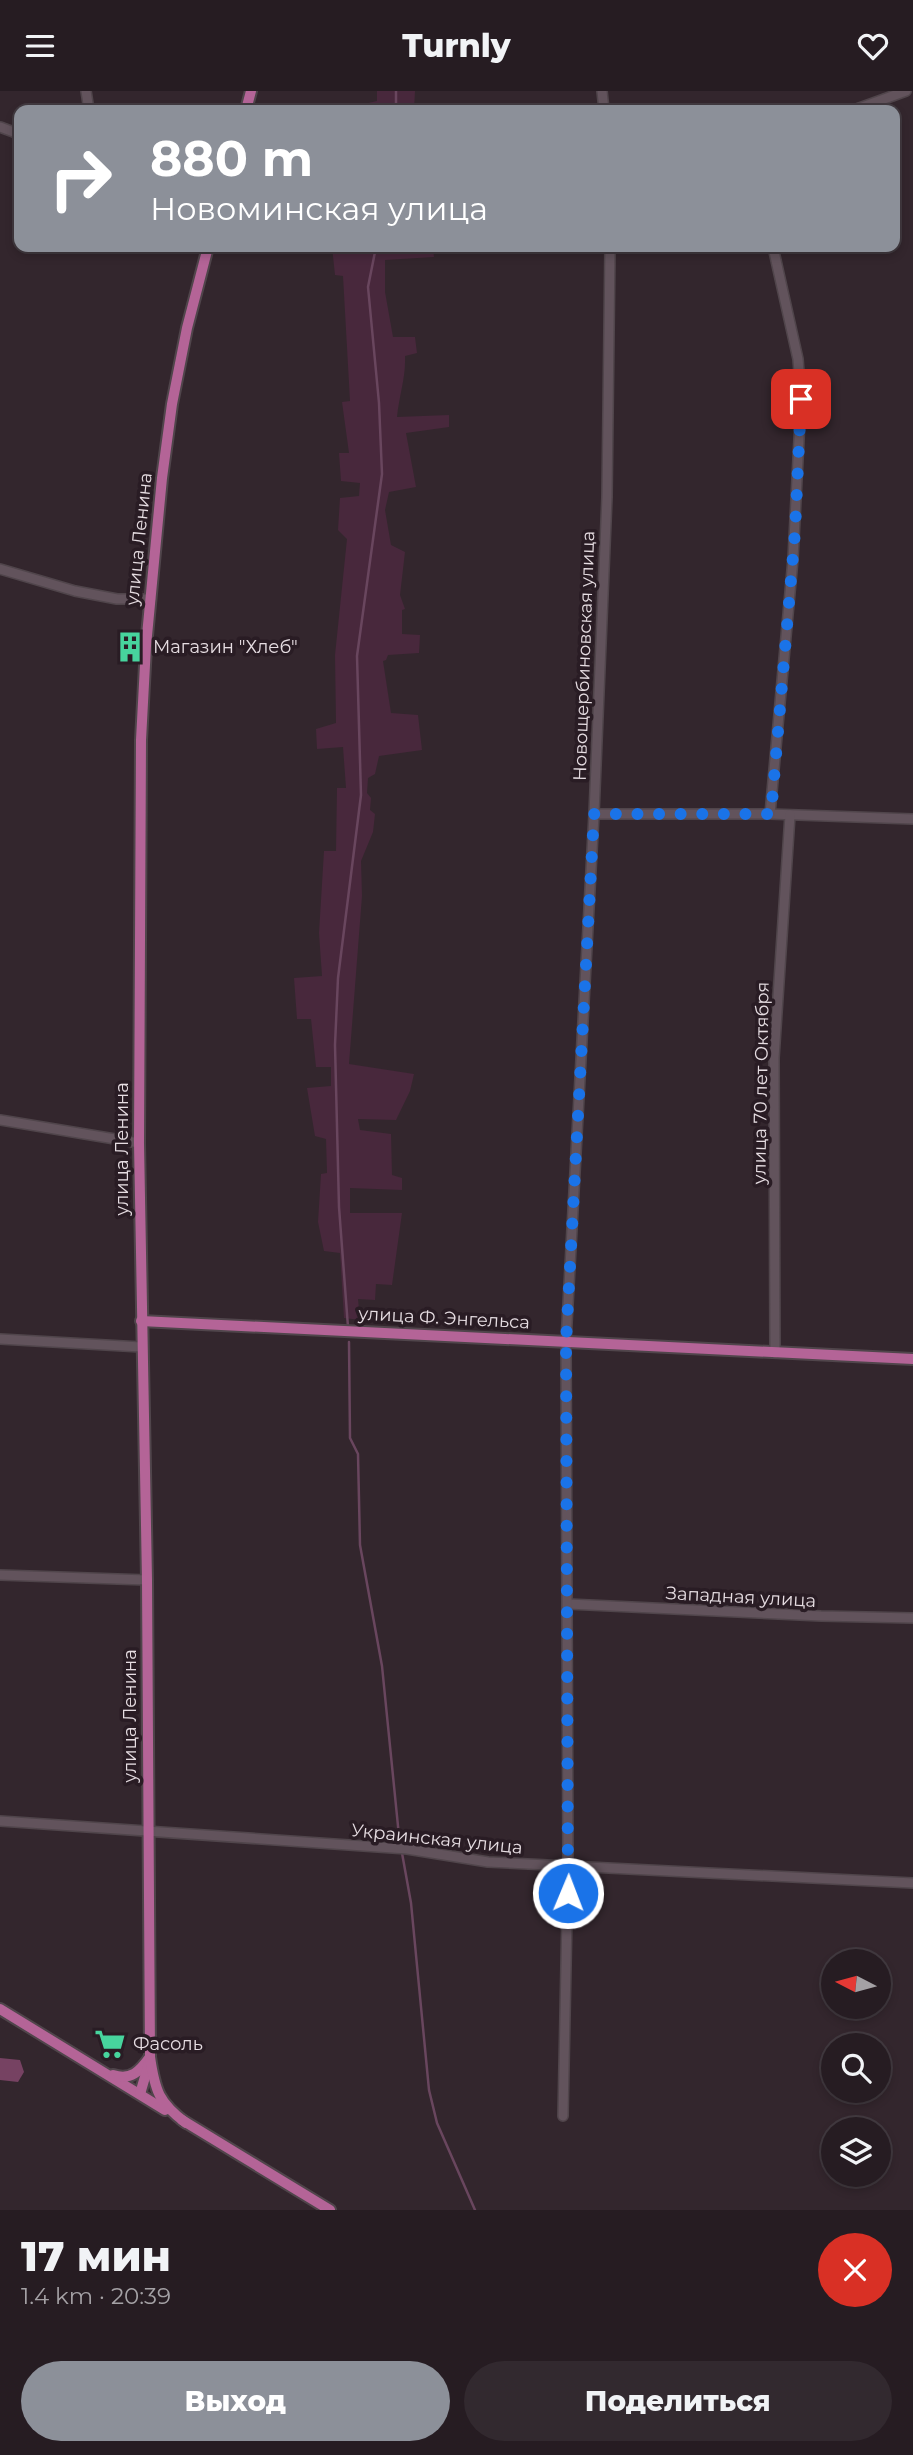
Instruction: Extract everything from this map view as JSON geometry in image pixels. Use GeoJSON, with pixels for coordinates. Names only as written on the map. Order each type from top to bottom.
{"type":"FeatureCollection","features":[{"type":"Feature","properties":{"kind":"main road","name":"улица Ленина"},"geometry":{"type":"LineString","coordinates":[[150,2057],[139,1143],[141,740],[151,599],[172,404],[187,328],[207,252]]}},
{"type":"Feature","properties":{"kind":"main road","name":"улица Ф. Энгельса"},"geometry":{"type":"LineString","coordinates":[[141,1321],[913,1359]]}},
{"type":"Feature","properties":{"kind":"main road"},"geometry":{"type":"LineString","coordinates":[[0,2010],[330,2210]]}},
{"type":"Feature","properties":{"kind":"main road"},"geometry":{"type":"LineString","coordinates":[[102,2071],[118,2077],[127,2077],[142,2069],[150,2057]]}},
{"type":"Feature","properties":{"kind":"main road"},"geometry":{"type":"LineString","coordinates":[[141,2094],[150,2057]]}},
{"type":"Feature","properties":{"kind":"main road"},"geometry":{"type":"LineString","coordinates":[[150,2057],[154,2082],[162,2101],[186,2123]]}},
{"type":"Feature","properties":{"kind":"street"},"geometry":{"type":"LineString","coordinates":[[868,105],[906,91]]}},
{"type":"Feature","properties":{"kind":"street","name":"Новощербиновская улица"},"geometry":{"type":"LineString","coordinates":[[563,2116],[568,1865],[566,1342],[594,814],[607,497],[610,252]]}},
{"type":"Feature","properties":{"kind":"street"},"geometry":{"type":"LineString","coordinates":[[771,814],[795,532],[801,399],[798,359],[773,252]]}},
{"type":"Feature","properties":{"kind":"street"},"geometry":{"type":"LineString","coordinates":[[0,569],[75,591],[117,599],[151,599]]}},
{"type":"Feature","properties":{"kind":"street"},"geometry":{"type":"LineString","coordinates":[[594,814],[771,814],[913,819]]}},
{"type":"Feature","properties":{"kind":"street","name":"улица 70 лет Октября"},"geometry":{"type":"LineString","coordinates":[[775,1353],[774,1058],[790,815]]}},
{"type":"Feature","properties":{"kind":"street"},"geometry":{"type":"LineString","coordinates":[[0,1120],[139,1143]]}},
{"type":"Feature","properties":{"kind":"street"},"geometry":{"type":"LineString","coordinates":[[0,1339],[141,1346]]}},
{"type":"Feature","properties":{"kind":"street"},"geometry":{"type":"LineString","coordinates":[[0,1575],[146,1580]]}},
{"type":"Feature","properties":{"kind":"street","name":"Западная улица"},"geometry":{"type":"LineString","coordinates":[[568,1604],[913,1618]]}},
{"type":"Feature","properties":{"kind":"street","name":"Украинская улица"},"geometry":{"type":"LineString","coordinates":[[0,1821],[407,1849],[488,1862],[913,1883]]}},
{"type":"Feature","properties":{"kind":"shaded area"},"geometry":{"type":"Polygon","coordinates":[[[377,91],[415,91],[414,105],[364,105],[377,101],[377,91]]]}},
{"type":"Feature","properties":{"kind":"shaded area"},"geometry":{"type":"Polygon","coordinates":[[[333,252],[434,252],[434,257],[385,260],[385,292],[393,337],[415,337],[417,353],[405,356],[397,417],[449,415],[449,427],[406,433],[416,487],[389,492],[385,510],[391,545],[405,552],[400,595],[405,609],[402,610],[402,634],[420,635],[419,653],[388,655],[383,661],[391,713],[418,715],[422,750],[379,756],[375,774],[368,778],[370,810],[375,814],[373,832],[361,861],[362,896],[349,1064],[414,1074],[410,1091],[396,1120],[358,1119],[360,1130],[391,1134],[392,1175],[402,1178],[402,1190],[350,1188],[350,1213],[402,1213],[392,1285],[376,1284],[375,1300],[358,1299],[360,1320],[344,1318],[340,1253],[324,1251],[318,1222],[321,1174],[327,1173],[326,1139],[315,1136],[307,1088],[331,1086],[331,1067],[316,1067],[311,1019],[297,1019],[294,978],[322,976],[319,933],[324,851],[336,851],[337,788],[346,788],[343,747],[317,749],[316,729],[336,723],[335,655],[347,539],[338,530],[340,498],[359,496],[360,483],[341,481],[339,453],[349,453],[342,402],[350,401],[343,276],[335,275],[333,252]]]}},
{"type":"Feature","properties":{"kind":"shaded area"},"geometry":{"type":"Polygon","coordinates":[[[0,2058],[20,2060],[24,2072],[18,2082],[0,2080],[0,2058]]]}},
{"type":"Feature","properties":{"kind":"waterway"},"geometry":{"type":"LineString","coordinates":[[396,91],[396,105]]}},
{"type":"Feature","properties":{"kind":"waterway"},"geometry":{"type":"LineString","coordinates":[[348,1327],[339,1207],[335,1045],[338,978],[361,795],[357,656],[382,474],[379,403],[368,287],[375,252]]}},
{"type":"Feature","properties":{"kind":"waterway"},"geometry":{"type":"LineString","coordinates":[[349,1342],[350,1438],[358,1454],[360,1545],[382,1666],[400,1846]]}},
{"type":"Feature","properties":{"kind":"waterway"},"geometry":{"type":"LineString","coordinates":[[402,1853],[411,1903],[429,2090],[437,2123],[475,2210]]}},
{"type":"Feature","properties":{"kind":"place","name":"Магазин \"Хлеб\""},"geometry":{"type":"Point","coordinates":[130,647]}},
{"type":"Feature","properties":{"kind":"place","name":"Фасоль"},"geometry":{"type":"Point","coordinates":[110,2044]}},
{"type":"Feature","properties":{"kind":"route"},"geometry":{"type":"LineString","coordinates":[[568,1893],[566,1342],[594,814],[771,814],[799,479],[801,399]]}}]}
